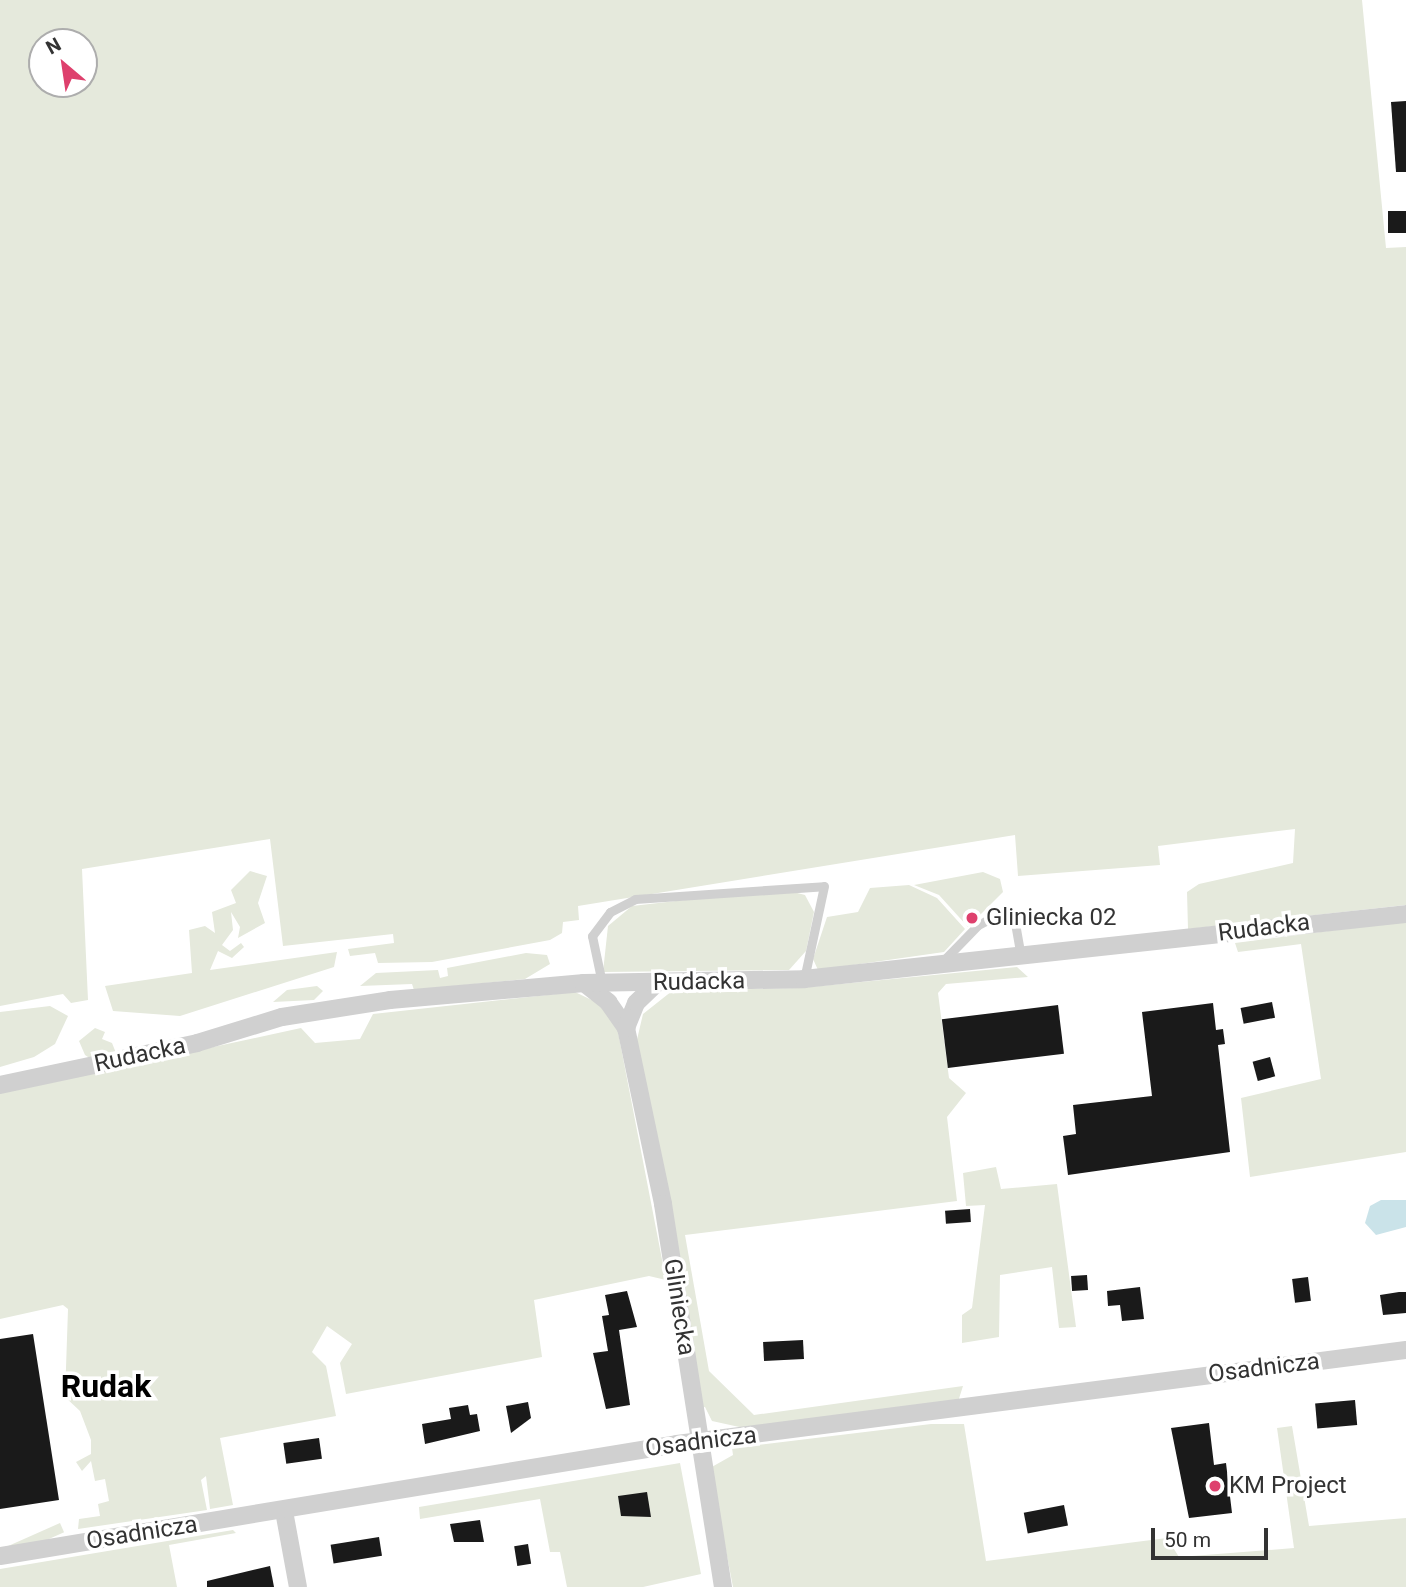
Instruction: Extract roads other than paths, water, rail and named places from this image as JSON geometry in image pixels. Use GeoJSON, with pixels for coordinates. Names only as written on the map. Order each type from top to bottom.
{"type":"FeatureCollection","features":[{"type":"Feature","properties":{"kind":"street","name":"Rudacka"},"geometry":{"type":"LineString","coordinates":[[0,1085],[197,1043],[323,1009],[584,983],[804,979],[1406,914]]}},
{"type":"Feature","properties":{"kind":"street"},"geometry":{"type":"LineString","coordinates":[[626,1028],[636,1003],[659,982]]}},
{"type":"Feature","properties":{"kind":"street","name":"Gliniecka"},"geometry":{"type":"LineString","coordinates":[[584,983],[608,1002],[626,1028],[663,1204],[723,1587]]}},
{"type":"Feature","properties":{"kind":"street","name":"Osadnicza"},"geometry":{"type":"LineString","coordinates":[[0,1556],[700,1441],[1406,1350]]}},
{"type":"Feature","properties":{"kind":"street"},"geometry":{"type":"LineString","coordinates":[[284,1511],[298,1587]]}},
{"type":"Feature","properties":{"kind":"lane"},"geometry":{"type":"LineString","coordinates":[[602,983],[592,936],[598,922],[622,905],[649,896],[824,886],[804,979]]}},
{"type":"Feature","properties":{"kind":"lane"},"geometry":{"type":"LineString","coordinates":[[933,967],[982,922],[999,914],[1015,923],[1021,957]]}},
{"type":"Feature","properties":{"kind":"water"},"geometry":{"type":"Polygon","coordinates":[[[1381,1200],[1406,1200],[1406,1227],[1376,1235],[1365,1223],[1370,1206],[1381,1200]]]}},
{"type":"Feature","properties":{"kind":"place","name":"Gliniecka 02"},"geometry":{"type":"Point","coordinates":[972,918]}},
{"type":"Feature","properties":{"kind":"place","name":"KM Project"},"geometry":{"type":"Point","coordinates":[1215,1486]}},
{"type":"Feature","properties":{"kind":"district","name":"Rudak"},"geometry":{"type":"Point","coordinates":[106,1386]}}]}
